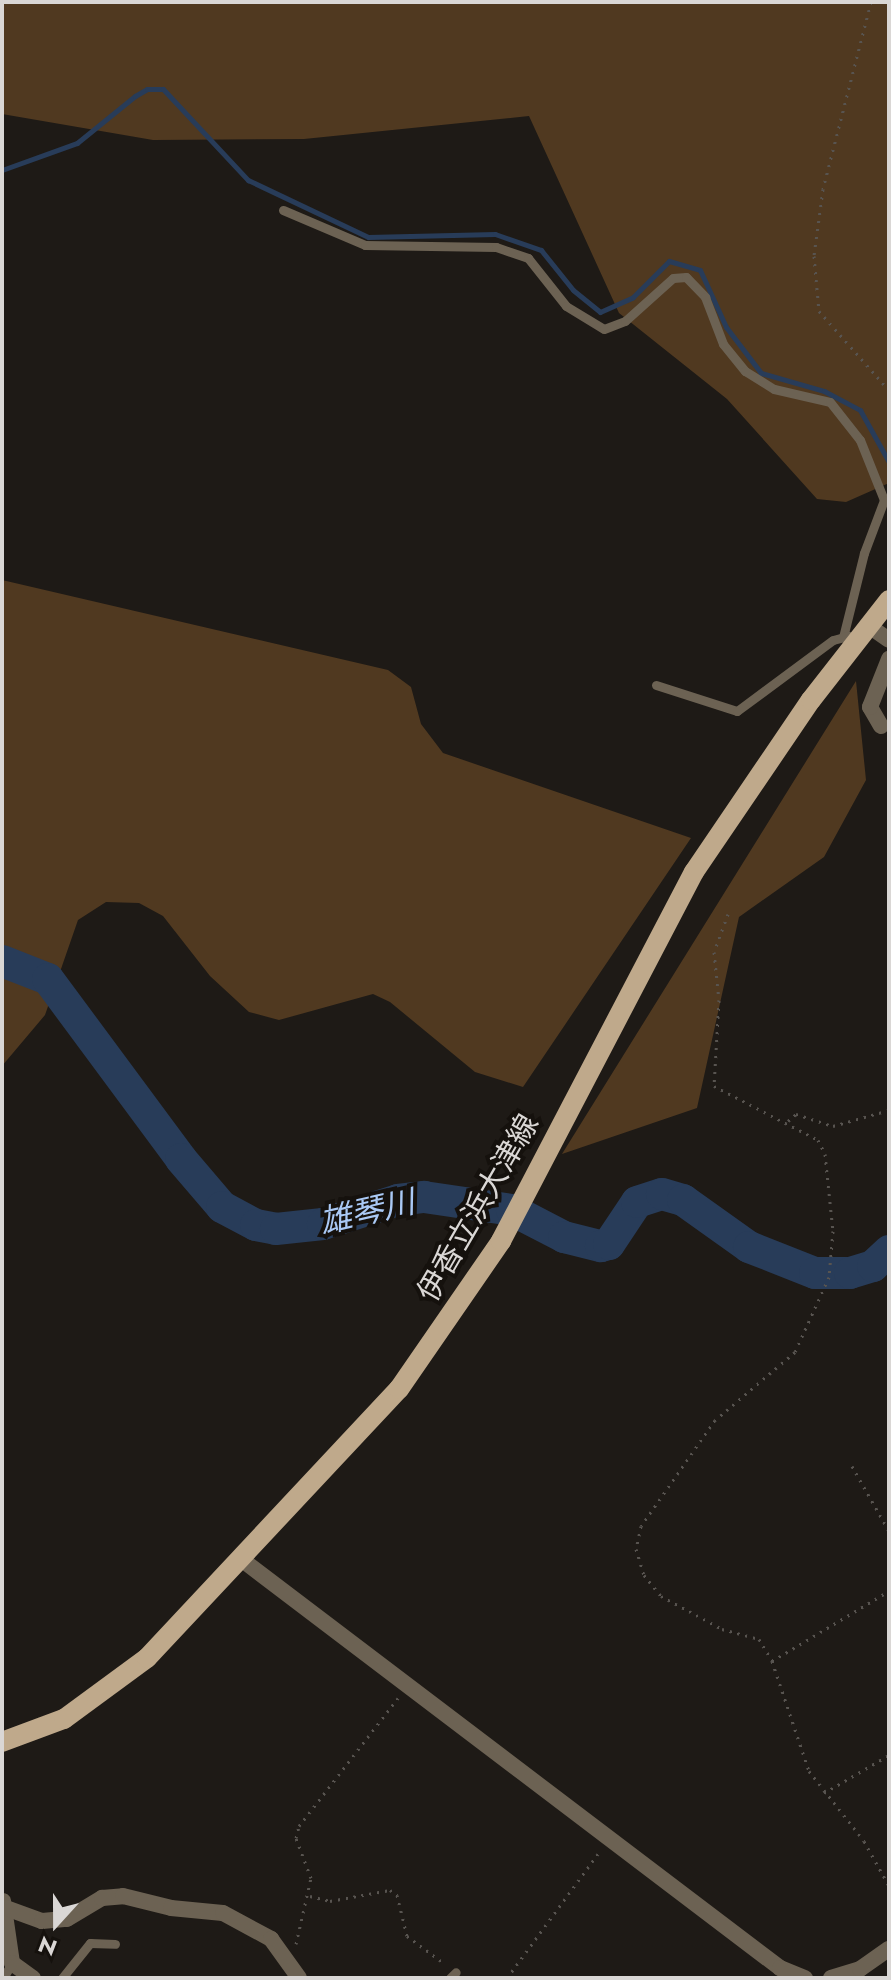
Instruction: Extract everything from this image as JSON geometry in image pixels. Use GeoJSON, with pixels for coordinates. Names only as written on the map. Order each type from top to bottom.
{"type":"FeatureCollection","features":[{"type":"Feature","properties":{"kind":"main road","name":"伊香立浜大津線"},"geometry":{"type":"LineString","coordinates":[[2,1742],[64,1719],[147,1658],[380,1411],[452,1316],[501,1241],[694,872],[858,632],[889,600]]}},
{"type":"Feature","properties":{"kind":"street"},"geometry":{"type":"LineString","coordinates":[[858,632],[889,640]]}},
{"type":"Feature","properties":{"kind":"street"},"geometry":{"type":"LineString","coordinates":[[881,726],[870,707],[889,659]]}},
{"type":"Feature","properties":{"kind":"street"},"geometry":{"type":"LineString","coordinates":[[241,1559],[780,1968],[805,1978]]}},
{"type":"Feature","properties":{"kind":"street"},"geometry":{"type":"LineString","coordinates":[[4,1904],[42,1921],[67,1919],[102,1898],[198,1907],[250,1926],[271,1939],[296,1973]]}},
{"type":"Feature","properties":{"kind":"street"},"geometry":{"type":"LineString","coordinates":[[4,1904],[12,1963],[33,1978]]}},
{"type":"Feature","properties":{"kind":"street"},"geometry":{"type":"LineString","coordinates":[[831,1978],[860,1969],[889,1949]]}},
{"type":"Feature","properties":{"kind":"lane"},"geometry":{"type":"LineString","coordinates":[[283,210],[365,245],[496,247],[528,258],[566,306],[604,329],[625,321],[673,278],[686,277],[705,297],[723,344],[745,371],[774,389],[830,402],[860,440],[884,500],[864,553],[858,632],[737,711],[656,685]]}},
{"type":"Feature","properties":{"kind":"lane"},"geometry":{"type":"LineString","coordinates":[[62,1978],[90,1943],[115,1944]]}},
{"type":"Feature","properties":{"kind":"lane"},"geometry":{"type":"LineString","coordinates":[[3,1978],[12,1963]]}},
{"type":"Feature","properties":{"kind":"path"},"geometry":{"type":"LineString","coordinates":[[871,2],[823,189],[814,256],[819,311],[889,390]]}},
{"type":"Feature","properties":{"kind":"path"},"geometry":{"type":"LineString","coordinates":[[728,914],[714,952],[719,1000],[714,1086],[727,1097],[787,1122],[818,1140],[825,1154],[833,1231],[829,1277],[795,1352],[715,1420],[641,1526],[636,1549],[644,1575],[661,1596],[722,1629],[759,1639],[772,1661],[809,1771],[864,1841],[889,1886]]}},
{"type":"Feature","properties":{"kind":"path"},"geometry":{"type":"LineString","coordinates":[[787,1122],[796,1114],[833,1126],[889,1110]]}},
{"type":"Feature","properties":{"kind":"path"},"geometry":{"type":"LineString","coordinates":[[852,1466],[889,1531]]}},
{"type":"Feature","properties":{"kind":"path"},"geometry":{"type":"LineString","coordinates":[[772,1661],[889,1591]]}},
{"type":"Feature","properties":{"kind":"path"},"geometry":{"type":"LineString","coordinates":[[296,1973],[311,1878],[296,1838],[299,1826],[408,1685]]}},
{"type":"Feature","properties":{"kind":"path"},"geometry":{"type":"LineString","coordinates":[[824,1793],[889,1755]]}},
{"type":"Feature","properties":{"kind":"path"},"geometry":{"type":"LineString","coordinates":[[507,1978],[609,1838]]}},
{"type":"Feature","properties":{"kind":"path"},"geometry":{"type":"LineString","coordinates":[[310,1896],[330,1901],[390,1890],[397,1895],[407,1936],[453,1975]]}},
{"type":"Feature","properties":{"kind":"shaded area"},"geometry":{"type":"Polygon","coordinates":[[[2,2],[889,2],[889,483],[846,502],[817,499],[727,399],[619,313],[529,116],[304,139],[153,140],[2,114],[2,2]]]}},
{"type":"Feature","properties":{"kind":"shaded area"},"geometry":{"type":"Polygon","coordinates":[[[2,580],[388,670],[411,687],[421,724],[443,753],[691,838],[523,1087],[475,1072],[390,1002],[373,994],[279,1020],[249,1012],[210,976],[163,916],[139,903],[106,902],[78,920],[45,1015],[2,1066],[2,580]]]}},
{"type":"Feature","properties":{"kind":"shaded area"},"geometry":{"type":"Polygon","coordinates":[[[856,681],[866,780],[824,857],[739,917],[697,1108],[562,1154],[856,681]]]}},
{"type":"Feature","properties":{"kind":"waterway"},"geometry":{"type":"LineString","coordinates":[[2,170],[77,143],[135,96],[147,89],[163,89],[248,180],[368,237],[495,234],[541,250],[573,290],[600,312],[633,297],[669,261],[700,270],[726,327],[761,373],[824,391],[860,410],[889,462]]}},
{"type":"Feature","properties":{"kind":"waterway","name":"雄琴川"},"geometry":{"type":"LineString","coordinates":[[2,961],[48,979],[181,1159],[222,1207],[256,1225],[276,1229],[323,1224],[398,1200],[424,1197],[512,1210],[564,1237],[601,1246],[609,1244],[637,1202],[662,1194],[683,1200],[749,1247],[815,1273],[850,1273],[873,1266],[889,1251]]}}]}
